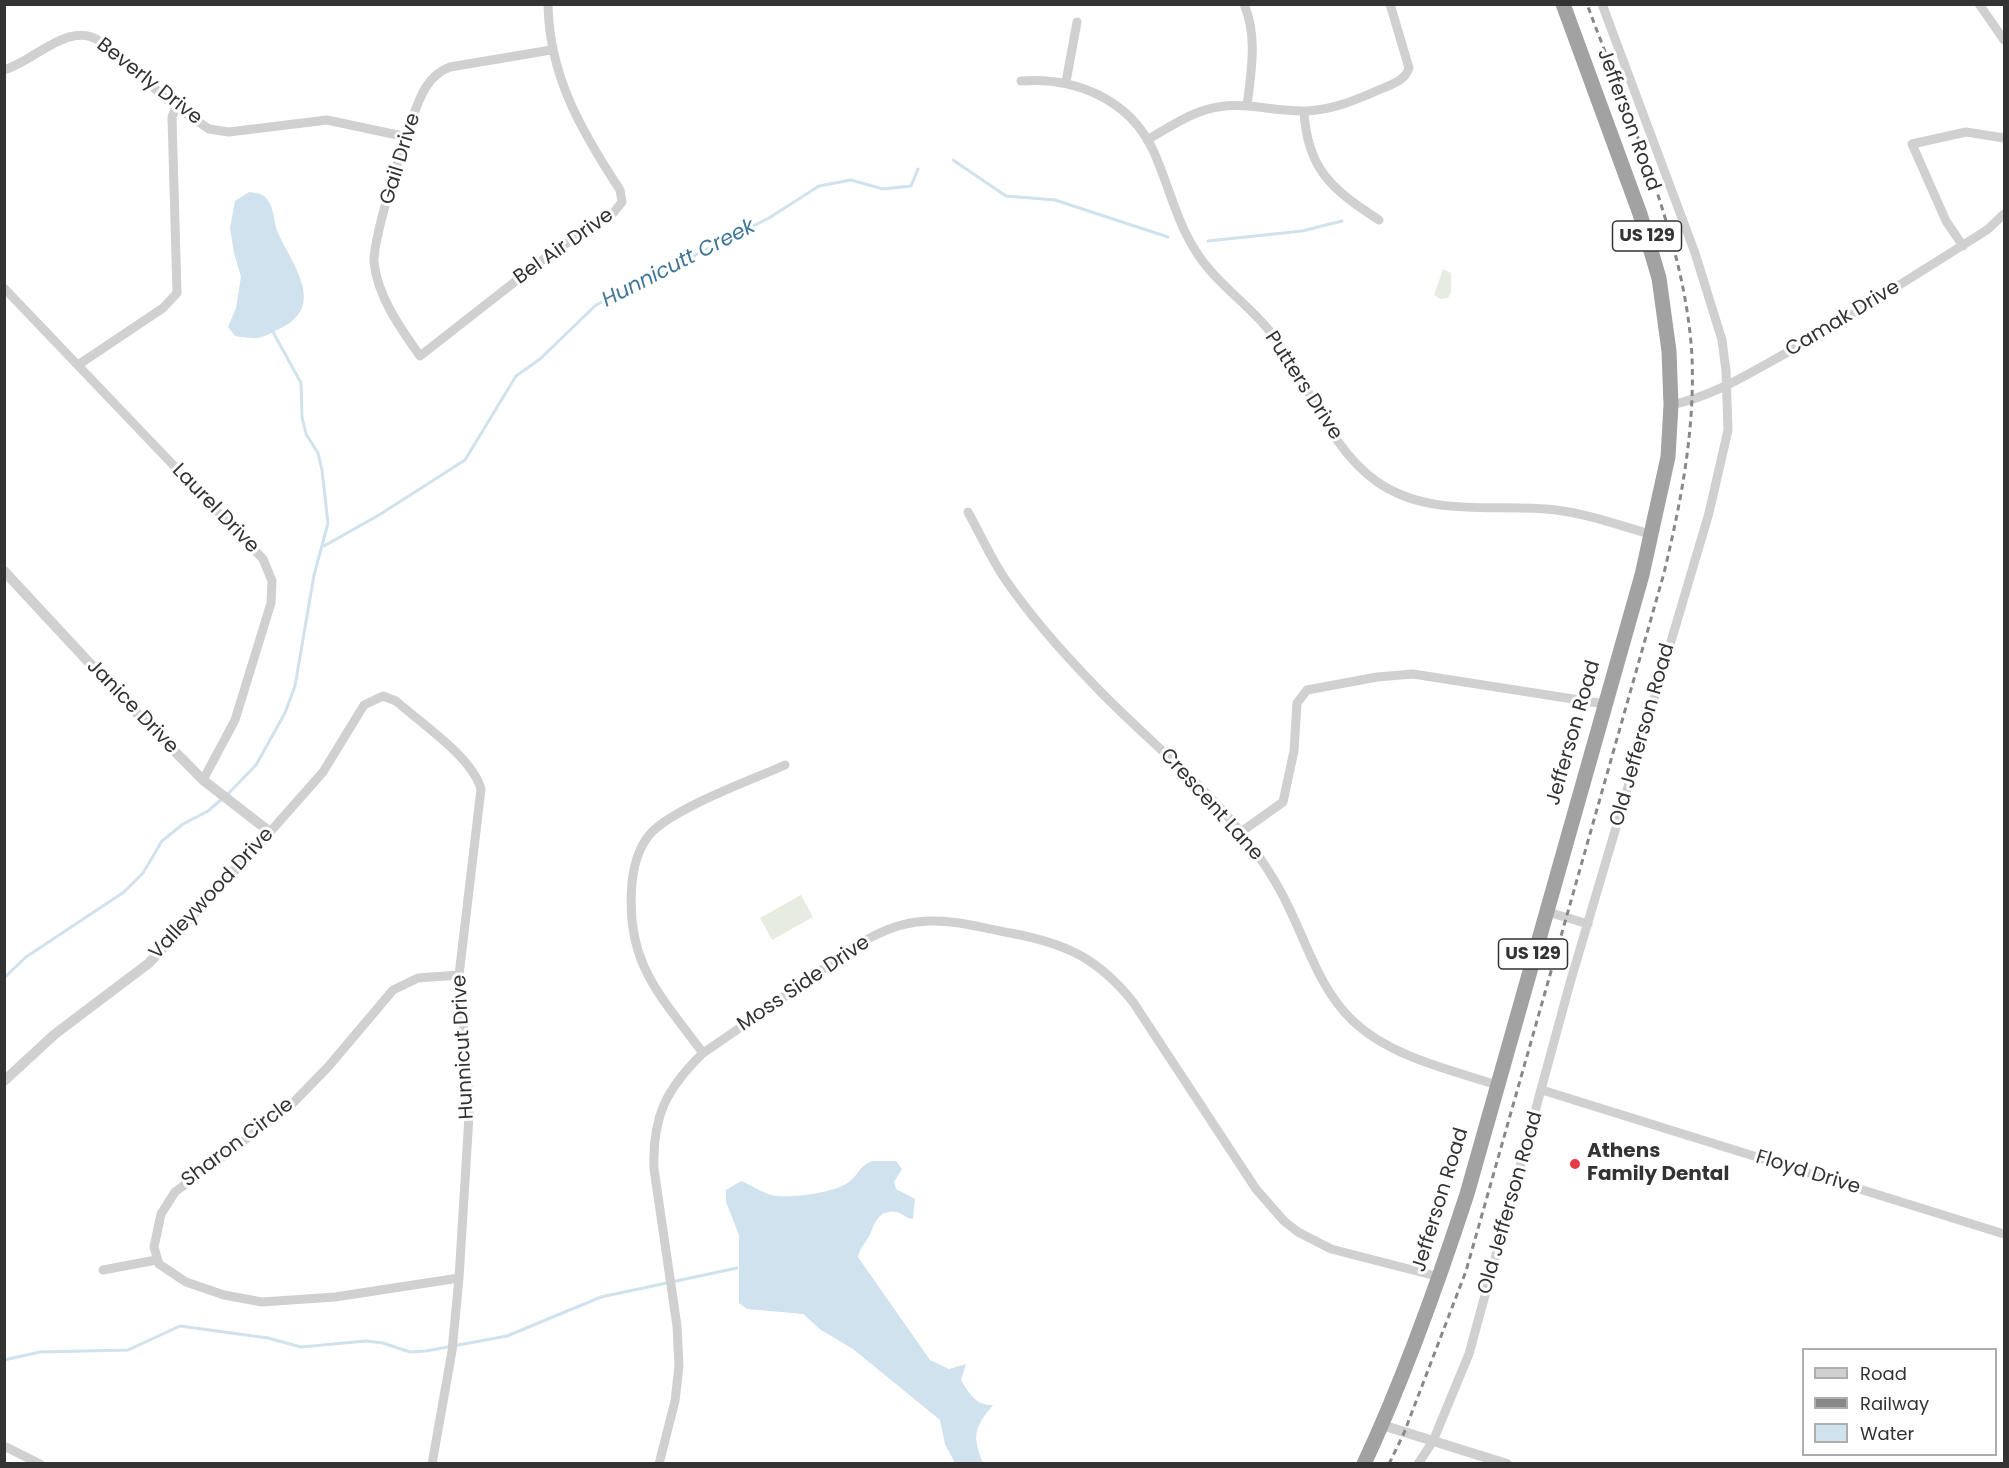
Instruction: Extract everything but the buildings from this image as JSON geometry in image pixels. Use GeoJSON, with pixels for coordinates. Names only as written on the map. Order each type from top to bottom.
{"type":"FeatureCollection","features":[{"type":"Feature","properties":{"kind":"highway","name":"Jefferson Road"},"geometry":{"type":"LineString","coordinates":[[1364,1464],[1382,1425],[1440,1277],[1653,536],[1668,457],[1671,405],[1665,314],[1659,278],[1639,209],[1563,4]]}},
{"type":"Feature","properties":{"kind":"street","name":"Bel Air Drive"},"geometry":{"type":"LineString","coordinates":[[420,356],[553,252],[621,206],[622,194],[571,105],[551,50],[548,4]]}},
{"type":"Feature","properties":{"kind":"street"},"geometry":{"type":"LineString","coordinates":[[1244,4],[1250,22],[1253,54],[1247,106]]}},
{"type":"Feature","properties":{"kind":"street"},"geometry":{"type":"LineString","coordinates":[[1148,141],[1184,119],[1208,108],[1247,106],[1304,111],[1333,108],[1347,104],[1404,77],[1408,62],[1390,4]]}},
{"type":"Feature","properties":{"kind":"street","name":"Old Jefferson Road"},"geometry":{"type":"LineString","coordinates":[[1418,1464],[1433,1441],[1469,1354],[1587,924],[1709,513],[1726,443],[1725,356],[1707,289],[1602,4]]}},
{"type":"Feature","properties":{"kind":"street"},"geometry":{"type":"LineString","coordinates":[[1979,4],[2004,40]]}},
{"type":"Feature","properties":{"kind":"street"},"geometry":{"type":"LineString","coordinates":[[1066,82],[1077,22]]}},
{"type":"Feature","properties":{"kind":"street","name":"Beverly Drive"},"geometry":{"type":"LineString","coordinates":[[4,70],[71,36],[89,35],[101,42],[200,124],[219,131],[327,120],[407,137]]}},
{"type":"Feature","properties":{"kind":"street","name":"Gail Drive"},"geometry":{"type":"LineString","coordinates":[[420,356],[402,331],[382,291],[374,261],[378,235],[420,96],[430,80],[442,70],[467,62],[551,50]]}},
{"type":"Feature","properties":{"kind":"street","name":"Putters Drive"},"geometry":{"type":"LineString","coordinates":[[1021,81],[1066,82],[1110,101],[1131,119],[1148,141],[1195,251],[1206,266],[1278,342],[1344,449],[1365,473],[1394,493],[1432,505],[1557,510],[1653,536]]}},
{"type":"Feature","properties":{"kind":"street"},"geometry":{"type":"LineString","coordinates":[[78,365],[162,308],[177,293],[172,117],[176,106]]}},
{"type":"Feature","properties":{"kind":"street"},"geometry":{"type":"LineString","coordinates":[[1304,111],[1308,145],[1319,170],[1343,196],[1379,220]]}},
{"type":"Feature","properties":{"kind":"street"},"geometry":{"type":"LineString","coordinates":[[1963,246],[1946,221],[1912,144],[1966,132],[2004,138]]}},
{"type":"Feature","properties":{"kind":"street","name":"Camak Drive"},"geometry":{"type":"LineString","coordinates":[[1671,405],[1692,401],[1727,386],[1868,306],[1987,230],[2004,214]]}},
{"type":"Feature","properties":{"kind":"street","name":"Laurel Drive"},"geometry":{"type":"LineString","coordinates":[[4,288],[263,559],[271,574],[271,603],[235,720],[203,780]]}},
{"type":"Feature","properties":{"kind":"street","name":"Crescent Lane"},"geometry":{"type":"LineString","coordinates":[[968,512],[1005,579],[1044,627],[1096,687],[1208,795],[1241,832],[1277,885],[1322,980],[1343,1012],[1370,1035],[1392,1049],[1497,1085]]}},
{"type":"Feature","properties":{"kind":"street","name":"Janice Drive"},"geometry":{"type":"LineString","coordinates":[[4,571],[121,697],[203,780],[270,832]]}},
{"type":"Feature","properties":{"kind":"street"},"geometry":{"type":"LineString","coordinates":[[1241,832],[1283,802],[1294,752],[1297,703],[1307,690],[1377,677],[1413,674],[1605,704]]}},
{"type":"Feature","properties":{"kind":"street","name":"Valleywood Drive"},"geometry":{"type":"LineString","coordinates":[[4,1081],[55,1034],[149,963],[323,772],[364,705],[383,696],[396,701]]}},
{"type":"Feature","properties":{"kind":"street","name":"Hunnicut Drive"},"geometry":{"type":"LineString","coordinates":[[396,701],[465,762],[477,776],[481,789],[459,975],[470,1089],[459,1278],[452,1351],[432,1464]]}},
{"type":"Feature","properties":{"kind":"street"},"geometry":{"type":"LineString","coordinates":[[703,1053],[650,983],[640,960],[630,910],[638,854],[645,839],[668,820],[785,765]]}},
{"type":"Feature","properties":{"kind":"street"},"geometry":{"type":"LineString","coordinates":[[1545,911],[1587,924]]}},
{"type":"Feature","properties":{"kind":"street","name":"Moss Side Drive"},"geometry":{"type":"LineString","coordinates":[[659,1464],[675,1401],[679,1366],[677,1326],[653,1146],[663,1104],[671,1088],[703,1053],[860,942],[894,927],[927,921],[955,922],[1053,942],[1091,960],[1119,984],[1256,1189],[1284,1221],[1312,1241],[1331,1249],[1440,1277]]}},
{"type":"Feature","properties":{"kind":"street","name":"Sharon Circle"},"geometry":{"type":"LineString","coordinates":[[156,1260],[154,1247],[161,1214],[180,1187],[289,1107],[328,1067],[393,990],[418,978],[459,975]]}},
{"type":"Feature","properties":{"kind":"street","name":"Floyd Drive"},"geometry":{"type":"LineString","coordinates":[[1542,1090],[2004,1234]]}},
{"type":"Feature","properties":{"kind":"street"},"geometry":{"type":"LineString","coordinates":[[103,1270],[156,1260],[166,1270],[186,1282],[224,1295],[262,1302],[335,1297],[459,1278]]}},
{"type":"Feature","properties":{"kind":"street"},"geometry":{"type":"LineString","coordinates":[[1382,1425],[1508,1464]]}},
{"type":"Feature","properties":{"kind":"street"},"geometry":{"type":"LineString","coordinates":[[4,1446],[40,1464]]}},
{"type":"Feature","properties":{"kind":"shaded area"},"geometry":{"type":"Polygon","coordinates":[[[1443,269],[1451,273],[1451,292],[1448,298],[1440,299],[1434,295],[1443,269]]]}},
{"type":"Feature","properties":{"kind":"shaded area"},"geometry":{"type":"Polygon","coordinates":[[[801,895],[813,917],[772,940],[760,918],[801,895]]]}},
{"type":"Feature","properties":{"kind":"water"},"geometry":{"type":"Polygon","coordinates":[[[249,192],[262,195],[269,202],[278,233],[297,271],[304,296],[302,308],[295,319],[260,338],[235,336],[228,327],[236,308],[241,277],[230,228],[235,201],[249,192]]]}},
{"type":"Feature","properties":{"kind":"water"},"geometry":{"type":"Polygon","coordinates":[[[873,1161],[896,1161],[902,1169],[894,1182],[896,1189],[915,1199],[913,1219],[896,1212],[882,1214],[858,1257],[930,1360],[949,1369],[966,1364],[961,1380],[967,1390],[978,1401],[993,1405],[982,1420],[977,1432],[977,1446],[983,1463],[955,1463],[945,1444],[940,1420],[853,1349],[821,1330],[803,1314],[747,1309],[739,1303],[739,1235],[726,1202],[726,1190],[741,1181],[771,1195],[799,1196],[823,1192],[849,1182],[862,1167],[873,1161]]]}},
{"type":"Feature","properties":{"kind":"waterway","name":"Hunnicutt Creek"},"geometry":{"type":"LineString","coordinates":[[953,160],[1006,196],[1055,200],[1168,237]]}},
{"type":"Feature","properties":{"kind":"waterway","name":"Hunnicutt Creek"},"geometry":{"type":"LineString","coordinates":[[324,546],[379,515],[465,460],[516,376],[540,359],[596,305],[769,218],[819,186],[851,180],[883,189],[911,186],[918,169]]}},
{"type":"Feature","properties":{"kind":"waterway","name":"Hunnicutt Creek"},"geometry":{"type":"LineString","coordinates":[[1208,241],[1302,231],[1342,221]]}},
{"type":"Feature","properties":{"kind":"waterway","name":"Hunnicutt Creek"},"geometry":{"type":"LineString","coordinates":[[227,795],[256,765],[285,713],[295,686],[314,575],[328,523],[318,453],[306,434],[302,417],[301,383],[273,332]]}},
{"type":"Feature","properties":{"kind":"waterway","name":"Hunnicutt Creek"},"geometry":{"type":"LineString","coordinates":[[4,978],[26,957],[124,892],[143,873],[162,841],[183,824],[208,811],[222,799]]}},
{"type":"Feature","properties":{"kind":"waterway"},"geometry":{"type":"LineString","coordinates":[[4,1360],[40,1352],[128,1350],[180,1326],[268,1338],[301,1347],[366,1341],[383,1343],[410,1352],[426,1351],[507,1336],[601,1297],[737,1268]]}},
{"type":"Feature","properties":{"kind":"railway"},"geometry":{"type":"LineString","coordinates":[[1389,1464],[1404,1433],[1466,1271],[1664,573],[1676,520],[1689,439],[1692,357],[1679,268],[1652,178],[1587,4]]}},
{"type":"Feature","properties":{"kind":"place","name":"Athens Family Dental"},"geometry":{"type":"Point","coordinates":[1575,1164]}}]}
